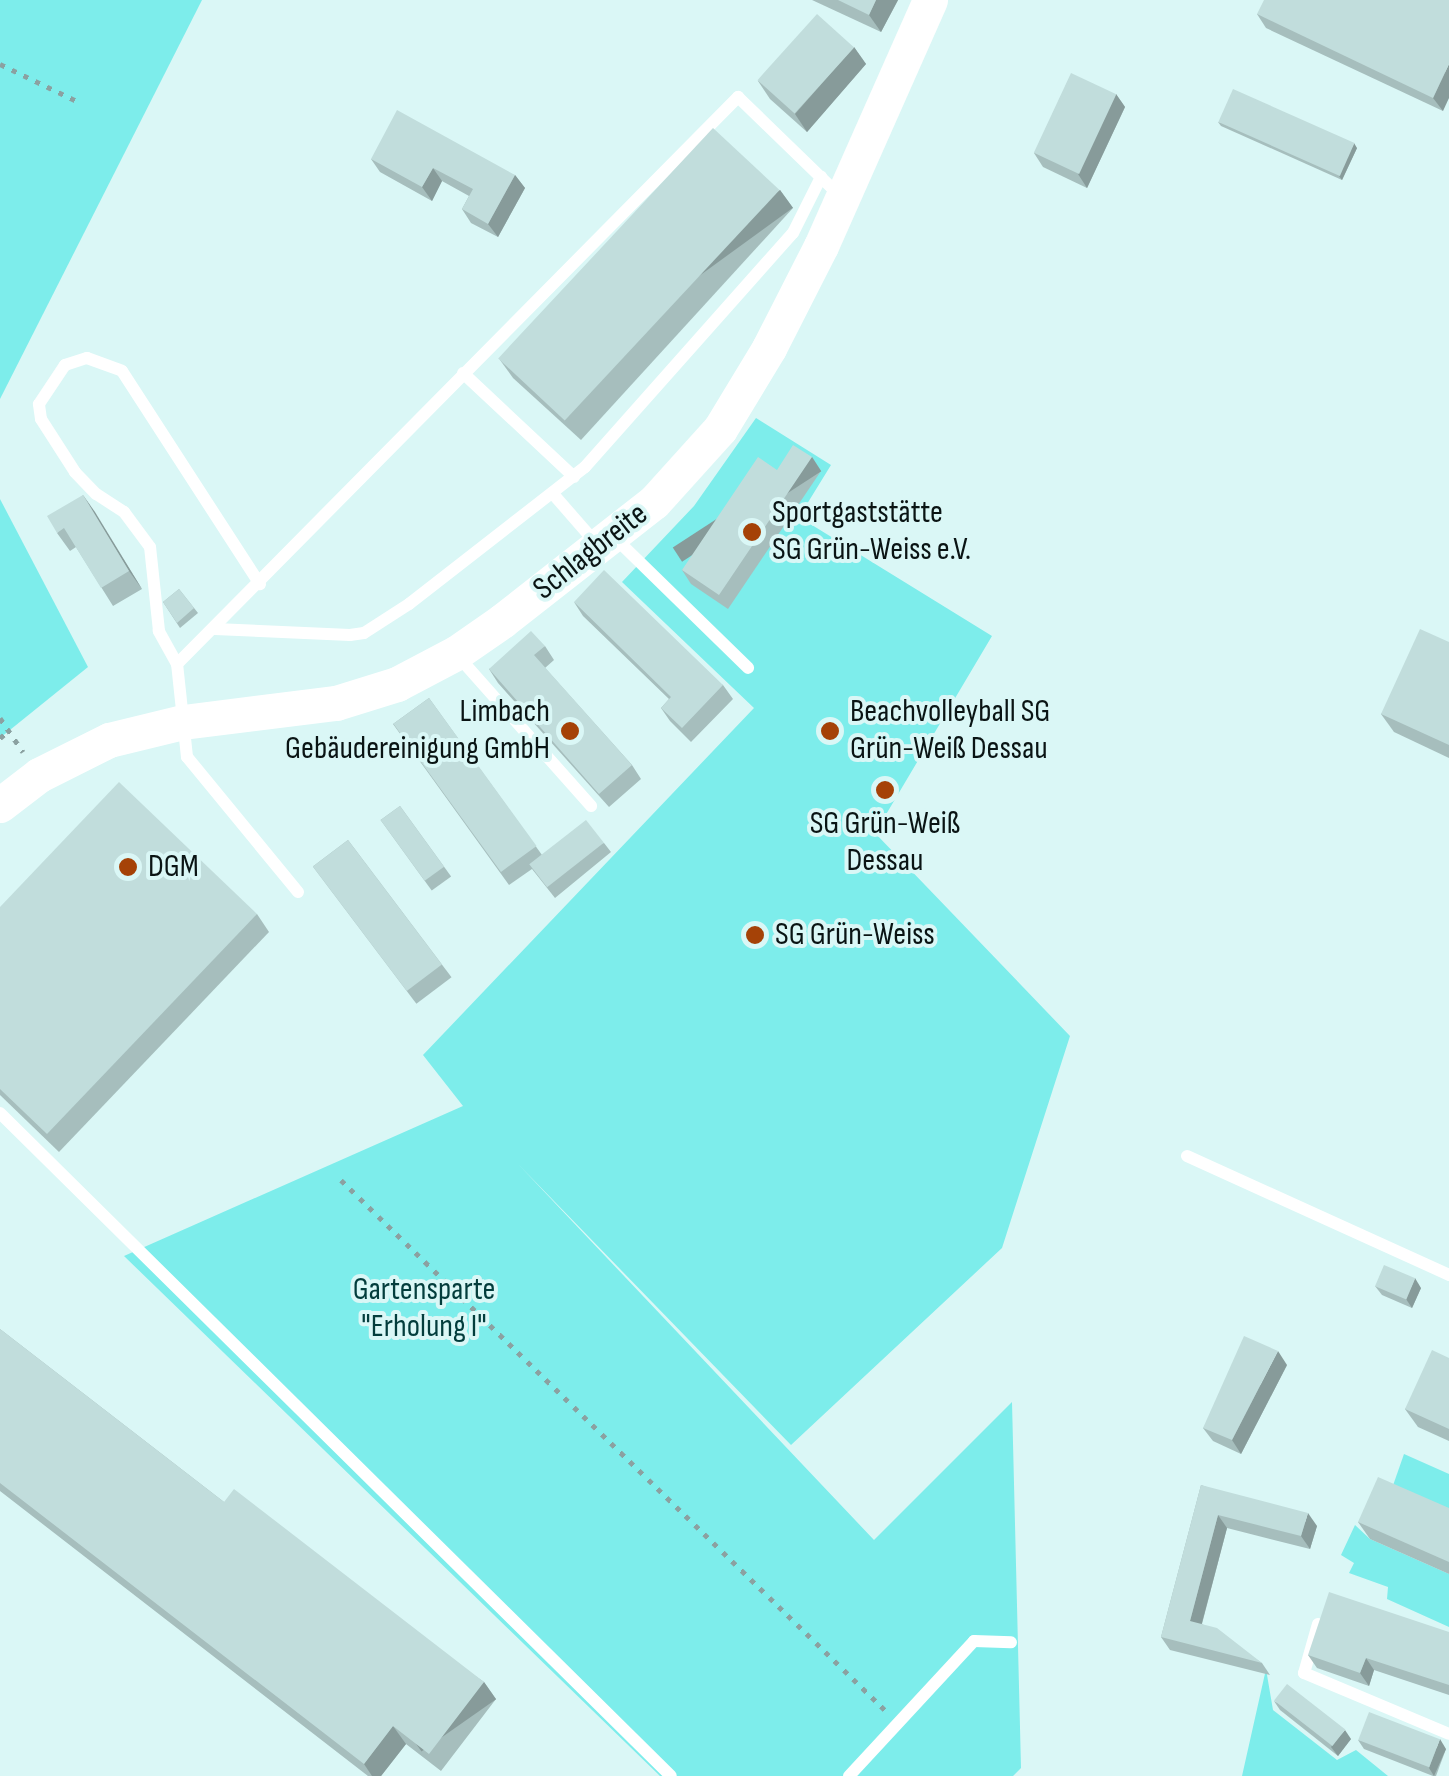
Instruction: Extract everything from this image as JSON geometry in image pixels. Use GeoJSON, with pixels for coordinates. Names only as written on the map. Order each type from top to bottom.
{"type":"FeatureCollection","features":[{"type":"Feature","properties":{"kind":"street","name":"Schlagbreite"},"geometry":{"type":"LineString","coordinates":[[0,805],[39,775],[90,747],[183,722],[336,704],[396,684],[456,654],[606,542],[678,478],[720,429],[786,317],[834,184],[930,0]]}},
{"type":"Feature","properties":{"kind":"lane"},"geometry":{"type":"LineString","coordinates":[[177,664],[738,97],[834,184],[574,477],[364,633],[215,629]]}},
{"type":"Feature","properties":{"kind":"lane"},"geometry":{"type":"LineString","coordinates":[[260,584],[122,371],[87,358],[65,365],[39,404],[41,420],[75,472],[96,494],[124,512],[150,548],[160,631],[177,664],[187,757],[298,892]]}},
{"type":"Feature","properties":{"kind":"lane"},"geometry":{"type":"LineString","coordinates":[[463,373],[574,477]]}},
{"type":"Feature","properties":{"kind":"lane"},"geometry":{"type":"LineString","coordinates":[[554,495],[748,668]]}},
{"type":"Feature","properties":{"kind":"lane"},"geometry":{"type":"LineString","coordinates":[[456,654],[591,806]]}},
{"type":"Feature","properties":{"kind":"lane"},"geometry":{"type":"LineString","coordinates":[[0,1113],[671,1776]]}},
{"type":"Feature","properties":{"kind":"lane"},"geometry":{"type":"LineString","coordinates":[[1187,1156],[1449,1275]]}},
{"type":"Feature","properties":{"kind":"lane"},"geometry":{"type":"LineString","coordinates":[[1318,1624],[1304,1673],[1449,1734]]}},
{"type":"Feature","properties":{"kind":"lane"},"geometry":{"type":"LineString","coordinates":[[849,1776],[974,1641],[1011,1642]]}},
{"type":"Feature","properties":{"kind":"path"},"geometry":{"type":"LineString","coordinates":[[0,64],[79,102]]}},
{"type":"Feature","properties":{"kind":"path"},"geometry":{"type":"LineString","coordinates":[[0,718],[8,730],[0,738]]}},
{"type":"Feature","properties":{"kind":"path"},"geometry":{"type":"LineString","coordinates":[[340,1180],[900,1725]]}},
{"type":"Feature","properties":{"kind":"green space"},"geometry":{"type":"Polygon","coordinates":[[[0,0],[202,0],[0,399],[0,0]]]}},
{"type":"Feature","properties":{"kind":"green space","name":"Gartensparte \"Erholung I\""},"geometry":{"type":"Polygon","coordinates":[[[756,418],[831,465],[799,517],[992,636],[875,833],[1070,1036],[1002,1248],[791,1445],[518,1164],[874,1540],[1012,1402],[1021,1768],[1013,1776],[660,1776],[124,1256],[463,1106],[423,1055],[754,708],[622,582],[694,506],[756,418]]]}},
{"type":"Feature","properties":{"kind":"green space"},"geometry":{"type":"Polygon","coordinates":[[[0,499],[88,667],[0,738],[0,499]]]}},
{"type":"Feature","properties":{"kind":"green space"},"geometry":{"type":"Polygon","coordinates":[[[1404,1454],[1449,1474],[1449,1520],[1390,1494],[1404,1454]]]}},
{"type":"Feature","properties":{"kind":"green space"},"geometry":{"type":"Polygon","coordinates":[[[1355,1525],[1370,1539],[1449,1574],[1449,1627],[1387,1599],[1388,1587],[1349,1573],[1354,1563],[1341,1555],[1355,1525]]]}},
{"type":"Feature","properties":{"kind":"green space"},"geometry":{"type":"Polygon","coordinates":[[[1266,1669],[1273,1710],[1337,1760],[1356,1750],[1388,1776],[1242,1776],[1266,1669]]]}},
{"type":"Feature","properties":{"kind":"building"},"geometry":{"type":"Polygon","coordinates":[[[838,0],[876,0],[869,15],[838,0]]]}},
{"type":"Feature","properties":{"kind":"building"},"geometry":{"type":"Polygon","coordinates":[[[1264,0],[1449,0],[1449,64],[1433,98],[1257,14],[1264,0]]]}},
{"type":"Feature","properties":{"kind":"building"},"geometry":{"type":"Polygon","coordinates":[[[817,14],[854,47],[795,114],[757,80],[817,14]]]}},
{"type":"Feature","properties":{"kind":"building"},"geometry":{"type":"Polygon","coordinates":[[[1071,73],[1116,94],[1079,174],[1034,153],[1071,73]]]}},
{"type":"Feature","properties":{"kind":"building"},"geometry":{"type":"Polygon","coordinates":[[[1233,89],[1355,143],[1340,176],[1218,122],[1233,89]]]}},
{"type":"Feature","properties":{"kind":"building"},"geometry":{"type":"Polygon","coordinates":[[[397,110],[515,175],[488,224],[462,209],[473,189],[433,168],[422,187],[371,159],[397,110]]]}},
{"type":"Feature","properties":{"kind":"building"},"geometry":{"type":"Polygon","coordinates":[[[713,128],[780,190],[565,420],[498,358],[713,128]]]}},
{"type":"Feature","properties":{"kind":"building"},"geometry":{"type":"Polygon","coordinates":[[[793,445],[812,457],[719,595],[682,570],[758,457],[777,470],[793,445]]]}},
{"type":"Feature","properties":{"kind":"building"},"geometry":{"type":"Polygon","coordinates":[[[83,495],[129,571],[101,588],[64,528],[57,533],[47,516],[83,495]]]}},
{"type":"Feature","properties":{"kind":"building"},"geometry":{"type":"Polygon","coordinates":[[[604,570],[723,685],[682,728],[661,708],[671,697],[574,602],[604,570]]]}},
{"type":"Feature","properties":{"kind":"building"},"geometry":{"type":"Polygon","coordinates":[[[179,589],[194,608],[177,623],[163,602],[179,589]]]}},
{"type":"Feature","properties":{"kind":"building"},"geometry":{"type":"Polygon","coordinates":[[[1420,629],[1449,642],[1449,745],[1381,714],[1420,629]]]}},
{"type":"Feature","properties":{"kind":"building","name":"Limbach Gebäudereinigung GmbH"},"geometry":{"type":"Polygon","coordinates":[[[531,631],[545,646],[534,655],[632,765],[599,794],[489,669],[531,631]]]}},
{"type":"Feature","properties":{"kind":"building"},"geometry":{"type":"Polygon","coordinates":[[[429,698],[537,846],[501,872],[393,724],[429,698]]]}},
{"type":"Feature","properties":{"kind":"building"},"geometry":{"type":"Polygon","coordinates":[[[119,782],[257,914],[47,1134],[0,1089],[0,907],[119,782]]]}},
{"type":"Feature","properties":{"kind":"building"},"geometry":{"type":"Polygon","coordinates":[[[400,806],[444,867],[425,881],[381,820],[400,806]]]}},
{"type":"Feature","properties":{"kind":"building"},"geometry":{"type":"Polygon","coordinates":[[[586,820],[604,843],[547,887],[529,864],[586,820]]]}},
{"type":"Feature","properties":{"kind":"building"},"geometry":{"type":"Polygon","coordinates":[[[348,840],[442,965],[407,991],[313,866],[348,840]]]}},
{"type":"Feature","properties":{"kind":"building"},"geometry":{"type":"Polygon","coordinates":[[[1384,1265],[1415,1278],[1406,1299],[1375,1286],[1384,1265]]]}},
{"type":"Feature","properties":{"kind":"building"},"geometry":{"type":"Polygon","coordinates":[[[0,1329],[224,1502],[234,1489],[484,1682],[429,1754],[393,1726],[364,1764],[0,1483],[0,1329]]]}},
{"type":"Feature","properties":{"kind":"building"},"geometry":{"type":"Polygon","coordinates":[[[1244,1336],[1278,1351],[1232,1440],[1203,1428],[1244,1336]]]}},
{"type":"Feature","properties":{"kind":"building"},"geometry":{"type":"Polygon","coordinates":[[[1432,1350],[1449,1358],[1449,1429],[1405,1409],[1432,1350]]]}},
{"type":"Feature","properties":{"kind":"building"},"geometry":{"type":"Polygon","coordinates":[[[1378,1477],[1449,1508],[1449,1562],[1358,1522],[1378,1477]]]}},
{"type":"Feature","properties":{"kind":"building"},"geometry":{"type":"Polygon","coordinates":[[[1201,1485],[1308,1513],[1301,1536],[1218,1515],[1190,1621],[1217,1628],[1262,1663],[1161,1637],[1201,1485]]]}},
{"type":"Feature","properties":{"kind":"building"},"geometry":{"type":"Polygon","coordinates":[[[1329,1592],[1449,1632],[1449,1685],[1366,1658],[1360,1673],[1308,1655],[1329,1592]]]}},
{"type":"Feature","properties":{"kind":"building"},"geometry":{"type":"Polygon","coordinates":[[[1287,1684],[1345,1730],[1332,1746],[1274,1701],[1287,1684]]]}},
{"type":"Feature","properties":{"kind":"building"},"geometry":{"type":"Polygon","coordinates":[[[1369,1712],[1440,1739],[1429,1767],[1358,1740],[1369,1712]]]}},
{"type":"Feature","properties":{"kind":"place","name":"Sportgaststätte SG Grün-Weiss e.V."},"geometry":{"type":"Point","coordinates":[752,532]}},
{"type":"Feature","properties":{"kind":"place","name":"Limbach Gebäudereinigung GmbH"},"geometry":{"type":"Point","coordinates":[570,731]}},
{"type":"Feature","properties":{"kind":"place","name":"Beachvolleyball SG Grün-Weiß Dessau"},"geometry":{"type":"Point","coordinates":[830,731]}},
{"type":"Feature","properties":{"kind":"place","name":"SG Grün-Weiß Dessau"},"geometry":{"type":"Point","coordinates":[885,790]}},
{"type":"Feature","properties":{"kind":"place","name":"DGM"},"geometry":{"type":"Point","coordinates":[128,867]}},
{"type":"Feature","properties":{"kind":"place","name":"SG Grün-Weiss"},"geometry":{"type":"Point","coordinates":[755,935]}}]}
